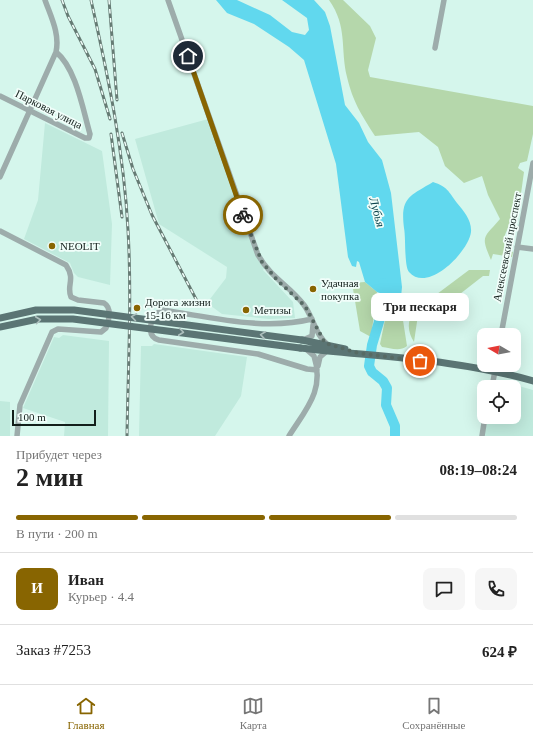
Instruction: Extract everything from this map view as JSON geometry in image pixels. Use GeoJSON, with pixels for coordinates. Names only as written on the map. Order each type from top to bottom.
{"type":"FeatureCollection","features":[{"type":"Feature","properties":{"kind":"main road"},"geometry":{"type":"LineString","coordinates":[[0,318],[36,310],[74,310],[302,340],[328,348],[358,353],[477,366]]}},
{"type":"Feature","properties":{"kind":"main road"},"geometry":{"type":"LineString","coordinates":[[0,327],[38,319],[73,319],[303,348],[328,348]]}},
{"type":"Feature","properties":{"kind":"main road"},"geometry":{"type":"LineString","coordinates":[[507,372],[533,381]]}},
{"type":"Feature","properties":{"kind":"street"},"geometry":{"type":"LineString","coordinates":[[0,177],[31,111],[56,52],[58,42],[56,30],[44,0]]}},
{"type":"Feature","properties":{"kind":"street"},"geometry":{"type":"LineString","coordinates":[[168,0],[258,255],[268,271],[302,303],[328,348],[320,356],[317,370],[317,389],[289,436]]}},
{"type":"Feature","properties":{"kind":"street"},"geometry":{"type":"LineString","coordinates":[[435,48],[444,0]]}},
{"type":"Feature","properties":{"kind":"street","name":"Парковая улица"},"geometry":{"type":"LineString","coordinates":[[0,96],[85,138],[89,138],[90,134],[78,90],[64,58],[56,52]]}},
{"type":"Feature","properties":{"kind":"street","name":"Алексеевский проспект"},"geometry":{"type":"LineString","coordinates":[[502,328],[533,163]]}},
{"type":"Feature","properties":{"kind":"street"},"geometry":{"type":"LineString","coordinates":[[0,231],[66,266],[71,272],[70,293],[74,299],[100,302],[107,305],[109,312],[106,328],[104,330],[98,332],[58,329],[52,332],[48,338],[20,405],[17,436]]}},
{"type":"Feature","properties":{"kind":"street"},"geometry":{"type":"LineString","coordinates":[[517,247],[533,250]]}},
{"type":"Feature","properties":{"kind":"street"},"geometry":{"type":"LineString","coordinates":[[312,319],[285,323],[257,323],[162,310],[154,315],[150,331],[153,337],[159,340],[258,354],[307,370],[317,370]]}},
{"type":"Feature","properties":{"kind":"street"},"geometry":{"type":"LineString","coordinates":[[302,340],[312,336],[314,326],[312,319]]}},
{"type":"Feature","properties":{"kind":"street"},"geometry":{"type":"LineString","coordinates":[[303,348],[314,356],[317,370]]}},
{"type":"Feature","properties":{"kind":"street"},"geometry":{"type":"LineString","coordinates":[[482,436],[485,424]]}},
{"type":"Feature","properties":{"kind":"shaded area"},"geometry":{"type":"Polygon","coordinates":[[[329,0],[343,0],[370,26],[376,38],[368,70],[370,77],[533,106],[533,134],[527,161],[520,163],[518,168],[524,172],[518,207],[504,240],[506,250],[513,252],[512,257],[493,254],[491,260],[488,252],[485,237],[500,219],[488,195],[482,176],[464,183],[445,166],[438,147],[419,132],[375,136],[352,94],[345,66],[339,19],[329,0]]]}},
{"type":"Feature","properties":{"kind":"shaded area"},"geometry":{"type":"Polygon","coordinates":[[[212,118],[259,251],[267,265],[263,270],[293,302],[295,318],[269,319],[222,314],[207,303],[226,278],[227,267],[159,224],[135,139],[212,118]]]}},
{"type":"Feature","properties":{"kind":"shaded area"},"geometry":{"type":"Polygon","coordinates":[[[45,123],[102,151],[112,224],[110,285],[78,277],[74,273],[70,263],[24,239],[38,200],[45,123]]]}},
{"type":"Feature","properties":{"kind":"shaded area"},"geometry":{"type":"Polygon","coordinates":[[[469,270],[490,270],[489,276],[483,276],[451,301],[447,296],[440,300],[437,294],[469,270]]]}},
{"type":"Feature","properties":{"kind":"shaded area"},"geometry":{"type":"Polygon","coordinates":[[[365,282],[377,292],[371,337],[360,331],[352,283],[365,282]]]}},
{"type":"Feature","properties":{"kind":"shaded area"},"geometry":{"type":"Polygon","coordinates":[[[388,306],[400,311],[402,314],[407,346],[404,348],[392,349],[382,347],[380,344],[388,306]]]}},
{"type":"Feature","properties":{"kind":"shaded area"},"geometry":{"type":"Polygon","coordinates":[[[412,314],[418,315],[414,342],[410,335],[409,328],[409,321],[412,314]]]}},
{"type":"Feature","properties":{"kind":"shaded area"},"geometry":{"type":"Polygon","coordinates":[[[63,335],[109,341],[108,436],[64,436],[65,422],[23,408],[54,337],[59,338],[63,335]]]}},
{"type":"Feature","properties":{"kind":"shaded area"},"geometry":{"type":"Polygon","coordinates":[[[154,344],[247,357],[241,396],[215,436],[139,436],[141,346],[152,346],[154,344]]]}},
{"type":"Feature","properties":{"kind":"shaded area"},"geometry":{"type":"Polygon","coordinates":[[[521,387],[533,390],[533,436],[484,436],[487,424],[521,424],[521,387]]]}},
{"type":"Feature","properties":{"kind":"shaded area"},"geometry":{"type":"Polygon","coordinates":[[[0,401],[10,402],[10,436],[0,436],[0,401]]]}},
{"type":"Feature","properties":{"kind":"water"},"geometry":{"type":"Polygon","coordinates":[[[216,0],[237,0],[270,15],[292,32],[305,35],[309,30],[307,18],[282,0],[314,0],[325,12],[330,26],[345,105],[359,123],[368,142],[382,160],[391,193],[402,287],[401,297],[397,299],[377,292],[365,282],[359,262],[357,261],[356,267],[352,266],[348,257],[336,164],[304,60],[289,47],[254,24],[227,13],[216,0]]]}},
{"type":"Feature","properties":{"kind":"water"},"geometry":{"type":"Polygon","coordinates":[[[433,182],[445,188],[462,209],[467,216],[471,232],[469,240],[456,259],[436,274],[426,278],[417,277],[409,272],[406,264],[403,218],[405,204],[408,199],[418,191],[433,182]]]}},
{"type":"Feature","properties":{"kind":"waterway","name":"Лубья"},"geometry":{"type":"LineString","coordinates":[[383,283],[387,295],[372,345],[369,366],[372,372],[383,381],[387,388],[386,405],[395,426],[395,436]]}},
{"type":"Feature","properties":{"kind":"railway"},"geometry":{"type":"LineString","coordinates":[[62,0],[68,16],[95,69],[110,119]]}},
{"type":"Feature","properties":{"kind":"railway"},"geometry":{"type":"LineString","coordinates":[[91,0],[114,114],[126,201],[130,281],[127,436]]}},
{"type":"Feature","properties":{"kind":"railway"},"geometry":{"type":"LineString","coordinates":[[109,0],[117,100]]}},
{"type":"Feature","properties":{"kind":"railway"},"geometry":{"type":"LineString","coordinates":[[122,133],[133,169],[152,215],[197,301]]}},
{"type":"Feature","properties":{"kind":"railway"},"geometry":{"type":"LineString","coordinates":[[111,134],[122,217]]}},
{"type":"Feature","properties":{"kind":"way so far"},"geometry":{"type":"LineString","coordinates":[[243,215],[252,243],[262,262],[268,271],[305,306],[325,343],[358,353],[420,361]]}},
{"type":"Feature","properties":{"kind":"place","name":"NEOLIT"},"geometry":{"type":"Point","coordinates":[52,246]}},
{"type":"Feature","properties":{"kind":"place","name":"Удачная покупка"},"geometry":{"type":"Point","coordinates":[313,289]}},
{"type":"Feature","properties":{"kind":"place","name":"Дорога жизни 15-16 км"},"geometry":{"type":"Point","coordinates":[137,308]}},
{"type":"Feature","properties":{"kind":"place","name":"Метизы"},"geometry":{"type":"Point","coordinates":[246,310]}},
{"type":"Feature","properties":{"kind":"place","name":"Три пескаря"},"geometry":{"type":"Point","coordinates":[420,361]}},
{"type":"Feature","properties":{"kind":"route"},"geometry":{"type":"LineString","coordinates":[[188,56],[243,215]]}}]}
